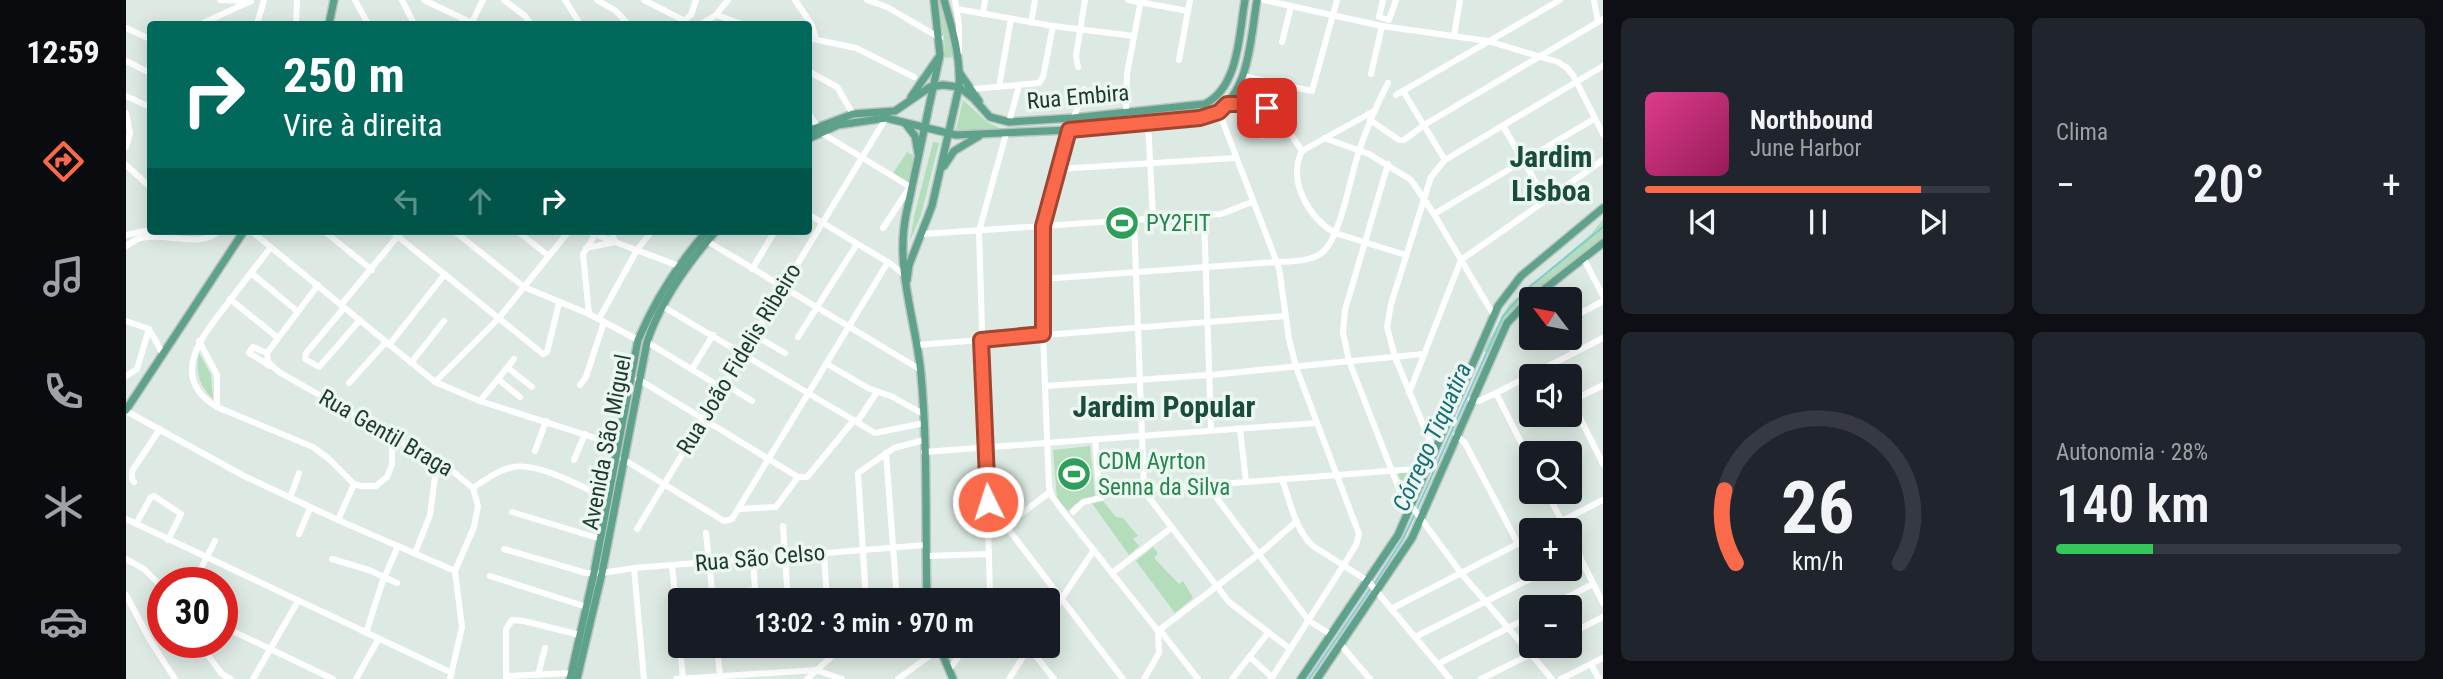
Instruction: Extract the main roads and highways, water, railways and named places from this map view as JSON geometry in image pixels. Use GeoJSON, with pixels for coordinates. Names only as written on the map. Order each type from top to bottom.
{"type":"FeatureCollection","features":[{"type":"Feature","properties":{"kind":"main road"},"geometry":{"type":"LineString","coordinates":[[331,21],[334,0]]}},
{"type":"Feature","properties":{"kind":"main road"},"geometry":{"type":"LineString","coordinates":[[927,588],[921,370],[903,274],[903,258],[906,215],[940,55],[934,0]]}},
{"type":"Feature","properties":{"kind":"main road"},"geometry":{"type":"LineString","coordinates":[[907,291],[908,270],[932,206],[959,87],[959,68],[944,0]]}},
{"type":"Feature","properties":{"kind":"main road","name":"Rua Embira"},"geometry":{"type":"LineString","coordinates":[[959,87],[996,120],[1009,122],[1199,106],[1212,101],[1230,78],[1245,0]]}},
{"type":"Feature","properties":{"kind":"main road","name":"Rua Embira"},"geometry":{"type":"LineString","coordinates":[[948,135],[1069,130],[1200,118],[1219,112],[1235,94],[1243,76],[1257,0]]}},
{"type":"Feature","properties":{"kind":"main road"},"geometry":{"type":"LineString","coordinates":[[909,100],[940,55]]}},
{"type":"Feature","properties":{"kind":"main road"},"geometry":{"type":"LineString","coordinates":[[959,68],[984,111]]}},
{"type":"Feature","properties":{"kind":"main road"},"geometry":{"type":"LineString","coordinates":[[812,135],[819,129],[853,114],[895,111],[935,86],[959,87]]}},
{"type":"Feature","properties":{"kind":"main road"},"geometry":{"type":"LineString","coordinates":[[812,130],[886,118],[948,135]]}},
{"type":"Feature","properties":{"kind":"main road"},"geometry":{"type":"LineString","coordinates":[[926,129],[939,128],[953,118]]}},
{"type":"Feature","properties":{"kind":"main road"},"geometry":{"type":"LineString","coordinates":[[902,121],[912,131],[916,141],[918,167]]}},
{"type":"Feature","properties":{"kind":"main road"},"geometry":{"type":"LineString","coordinates":[[938,176],[951,153],[980,135]]}},
{"type":"Feature","properties":{"kind":"main road"},"geometry":{"type":"LineString","coordinates":[[1301,679],[1330,634],[1402,556],[1417,512],[1427,468],[1493,314],[1521,276],[1603,208]]}},
{"type":"Feature","properties":{"kind":"main road"},"geometry":{"type":"LineString","coordinates":[[126,411],[241,235]]}},
{"type":"Feature","properties":{"kind":"main road","name":"Avenida São Miguel"},"geometry":{"type":"LineString","coordinates":[[573,677],[580,635],[598,573],[617,445],[643,341],[654,305],[679,266],[704,235]]}},
{"type":"Feature","properties":{"kind":"main road","name":"Avenida São Miguel"},"geometry":{"type":"LineString","coordinates":[[573,677],[623,459],[643,341],[662,306],[712,235]]}},
{"type":"Feature","properties":{"kind":"main road"},"geometry":{"type":"LineString","coordinates":[[1317,679],[1340,644],[1398,535],[1417,512],[1512,316],[1603,243]]}},
{"type":"Feature","properties":{"kind":"main road"},"geometry":{"type":"LineString","coordinates":[[944,658],[953,679]]}},
{"type":"Feature","properties":{"kind":"waterway","name":"Córrego Tiquatira"},"geometry":{"type":"LineString","coordinates":[[1417,509],[1503,316],[1528,288],[1603,227]]}},
{"type":"Feature","properties":{"kind":"waterway","name":"Córrego Tiquatira"},"geometry":{"type":"LineString","coordinates":[[1374,584],[1403,539],[1415,514]]}},
{"type":"Feature","properties":{"kind":"waterway","name":"Córrego Tiquatira"},"geometry":{"type":"LineString","coordinates":[[1309,679],[1370,589]]}},
{"type":"Feature","properties":{"kind":"place","name":"PY2FIT"},"geometry":{"type":"Point","coordinates":[1122,223]}},
{"type":"Feature","properties":{"kind":"place","name":"CDM Ayrton Senna da Silva"},"geometry":{"type":"Point","coordinates":[1074,474]}},
{"type":"Feature","properties":{"kind":"district","name":"Jardim Lisboa"},"geometry":{"type":"Point","coordinates":[1551,173]}},
{"type":"Feature","properties":{"kind":"district","name":"Jardim Popular"},"geometry":{"type":"Point","coordinates":[1164,406]}}]}
